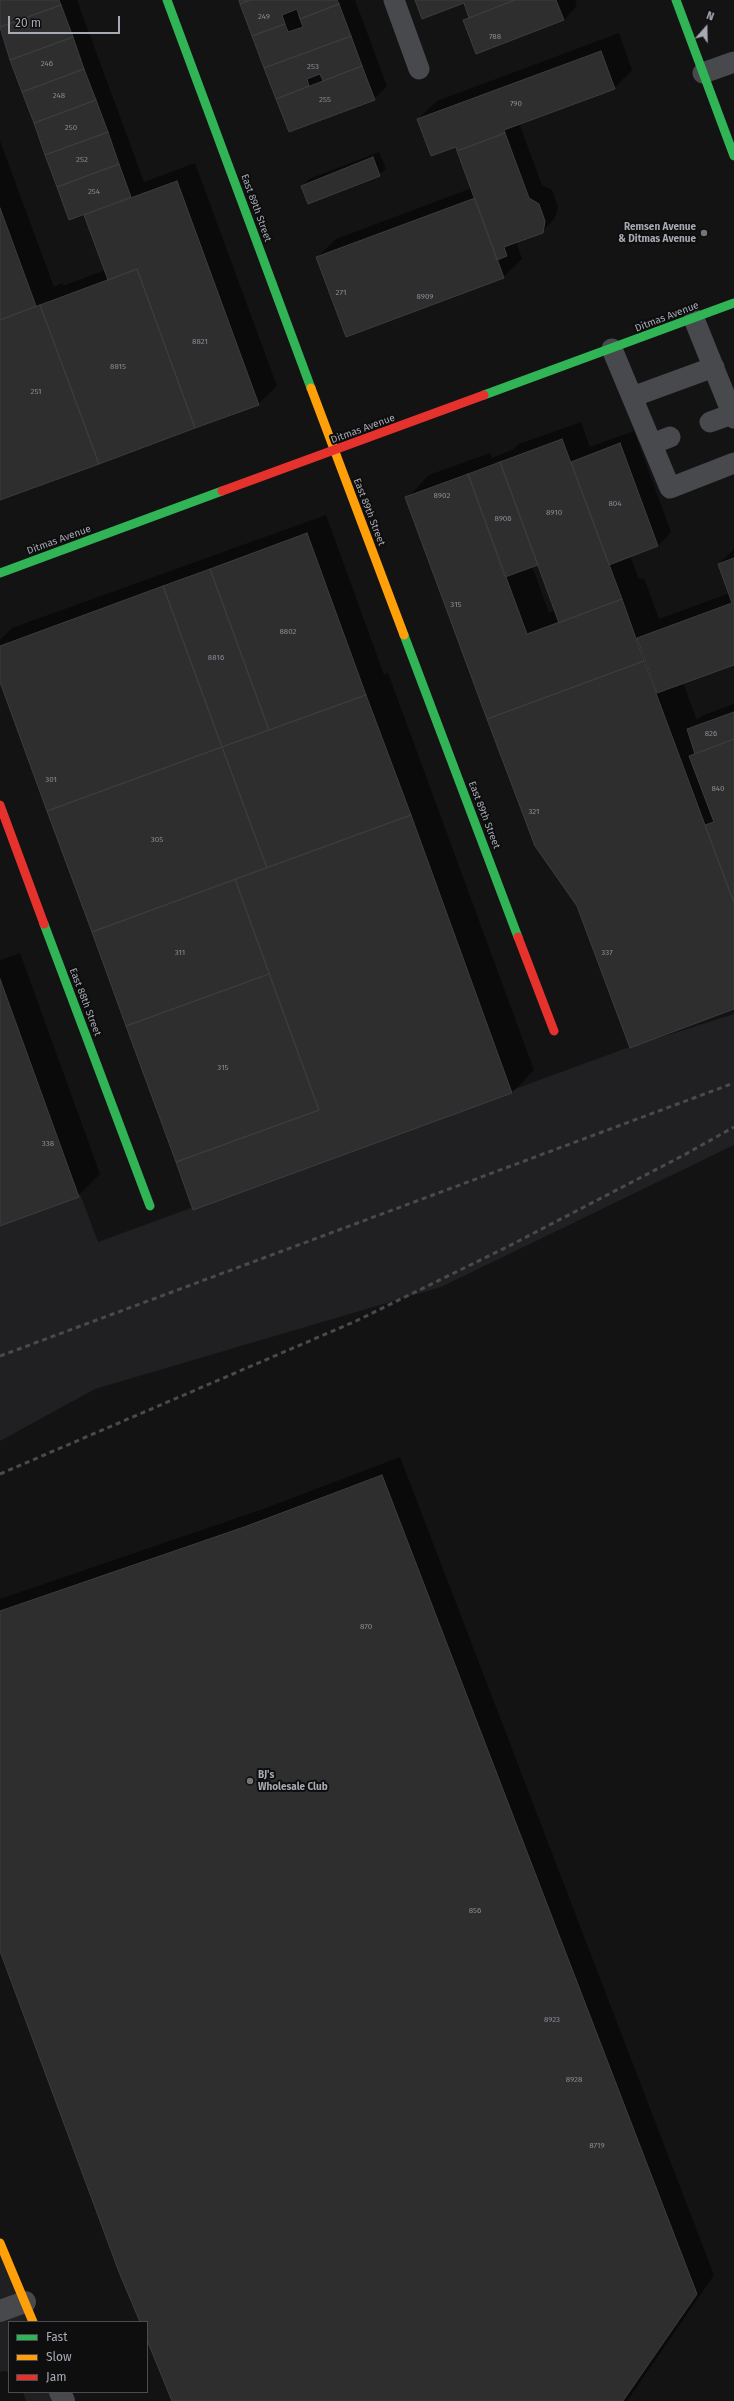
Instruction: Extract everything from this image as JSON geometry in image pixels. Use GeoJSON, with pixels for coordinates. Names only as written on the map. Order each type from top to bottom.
{"type":"FeatureCollection","features":[{"type":"Feature","properties":{"kind":"street","name":"East 89th Street"},"geometry":{"type":"LineString","coordinates":[[167,0],[335,451],[554,1030]]}},
{"type":"Feature","properties":{"kind":"street"},"geometry":{"type":"LineString","coordinates":[[676,0],[734,156]]}},
{"type":"Feature","properties":{"kind":"street","name":"Ditmas Avenue"},"geometry":{"type":"LineString","coordinates":[[0,574],[734,304]]}},
{"type":"Feature","properties":{"kind":"street","name":"East 88th Street"},"geometry":{"type":"LineString","coordinates":[[0,806],[150,1206]]}},
{"type":"Feature","properties":{"kind":"street"},"geometry":{"type":"LineString","coordinates":[[0,2243],[29,2312],[0,2311]]}},
{"type":"Feature","properties":{"kind":"lane"},"geometry":{"type":"LineString","coordinates":[[394,0],[419,69]]}},
{"type":"Feature","properties":{"kind":"lane"},"geometry":{"type":"LineString","coordinates":[[703,73],[734,62]]}},
{"type":"Feature","properties":{"kind":"lane"},"geometry":{"type":"LineString","coordinates":[[694,319],[733,416],[710,422]]}},
{"type":"Feature","properties":{"kind":"lane"},"geometry":{"type":"LineString","coordinates":[[612,349],[632,397],[661,440],[670,488],[734,463]]}},
{"type":"Feature","properties":{"kind":"lane"},"geometry":{"type":"LineString","coordinates":[[632,397],[714,367]]}},
{"type":"Feature","properties":{"kind":"shaded area"},"geometry":{"type":"Polygon","coordinates":[[[734,1014],[734,1145],[441,1287],[95,1389],[0,1441],[0,1224],[80,1194],[98,1242],[624,1049],[734,1014]]]}},
{"type":"Feature","properties":{"kind":"shaded area"},"geometry":{"type":"Polygon","coordinates":[[[0,2245],[32,2321],[8,2321],[8,2393],[61,2393],[65,2401],[0,2401],[0,2245]]]}},
{"type":"Feature","properties":{"kind":"building"},"geometry":{"type":"Polygon","coordinates":[[[0,0],[59,0],[61,5],[0,27],[0,0]]]}},
{"type":"Feature","properties":{"kind":"building"},"geometry":{"type":"Polygon","coordinates":[[[239,0],[250,0],[240,4],[239,0]]]}},
{"type":"Feature","properties":{"kind":"building"},"geometry":{"type":"Polygon","coordinates":[[[250,0],[337,0],[339,4],[300,19],[297,9],[282,15],[285,24],[252,36],[240,4],[250,0]]]}},
{"type":"Feature","properties":{"kind":"building"},"geometry":{"type":"Polygon","coordinates":[[[415,0],[515,0],[469,18],[464,3],[422,19],[415,0]]]}},
{"type":"Feature","properties":{"kind":"building"},"geometry":{"type":"Polygon","coordinates":[[[515,0],[556,0],[564,20],[476,54],[463,20],[515,0]]]}},
{"type":"Feature","properties":{"kind":"building"},"geometry":{"type":"Polygon","coordinates":[[[339,4],[351,36],[264,68],[252,36],[285,24],[288,32],[303,27],[300,19],[339,4]]]}},
{"type":"Feature","properties":{"kind":"building"},"geometry":{"type":"Polygon","coordinates":[[[61,5],[73,37],[10,60],[0,27],[61,5]]]}},
{"type":"Feature","properties":{"kind":"building"},"geometry":{"type":"Polygon","coordinates":[[[351,36],[362,66],[323,81],[320,74],[307,79],[309,86],[276,99],[264,68],[351,36]]]}},
{"type":"Feature","properties":{"kind":"building"},"geometry":{"type":"Polygon","coordinates":[[[73,37],[84,69],[22,92],[10,60],[73,37]]]}},
{"type":"Feature","properties":{"kind":"building"},"geometry":{"type":"Polygon","coordinates":[[[601,51],[615,89],[504,130],[505,133],[457,151],[456,147],[431,156],[417,119],[601,51]]]}},
{"type":"Feature","properties":{"kind":"building"},"geometry":{"type":"Polygon","coordinates":[[[362,66],[375,100],[289,132],[276,99],[362,66]]]}},
{"type":"Feature","properties":{"kind":"building"},"geometry":{"type":"Polygon","coordinates":[[[84,69],[96,100],[34,123],[22,92],[84,69]]]}},
{"type":"Feature","properties":{"kind":"building"},"geometry":{"type":"Polygon","coordinates":[[[96,100],[108,132],[45,155],[34,123],[96,100]]]}},
{"type":"Feature","properties":{"kind":"building"},"geometry":{"type":"Polygon","coordinates":[[[108,132],[119,164],[57,187],[45,155],[108,132]]]}},
{"type":"Feature","properties":{"kind":"building"},"geometry":{"type":"Polygon","coordinates":[[[505,133],[529,198],[539,204],[545,221],[543,233],[504,247],[507,256],[497,260],[457,151],[505,133]]]}},
{"type":"Feature","properties":{"kind":"building"},"geometry":{"type":"Polygon","coordinates":[[[373,157],[380,176],[308,204],[301,186],[373,157]]]}},
{"type":"Feature","properties":{"kind":"building"},"geometry":{"type":"Polygon","coordinates":[[[119,164],[131,197],[69,220],[57,187],[119,164]]]}},
{"type":"Feature","properties":{"kind":"building"},"geometry":{"type":"Polygon","coordinates":[[[177,181],[259,405],[195,428],[137,269],[108,280],[84,215],[177,181]]]}},
{"type":"Feature","properties":{"kind":"building"},"geometry":{"type":"Polygon","coordinates":[[[475,198],[504,278],[346,337],[316,257],[475,198]]]}},
{"type":"Feature","properties":{"kind":"building"},"geometry":{"type":"Polygon","coordinates":[[[0,208],[36,306],[0,320],[0,208]]]}},
{"type":"Feature","properties":{"kind":"building"},"geometry":{"type":"Polygon","coordinates":[[[137,269],[195,428],[99,464],[40,305],[137,269]]]}},
{"type":"Feature","properties":{"kind":"building"},"geometry":{"type":"Polygon","coordinates":[[[40,305],[99,464],[0,500],[0,320],[40,305]]]}},
{"type":"Feature","properties":{"kind":"building"},"geometry":{"type":"Polygon","coordinates":[[[562,439],[622,599],[559,623],[500,462],[562,439]]]}},
{"type":"Feature","properties":{"kind":"building"},"geometry":{"type":"Polygon","coordinates":[[[620,443],[658,546],[609,565],[571,462],[620,443]]]}},
{"type":"Feature","properties":{"kind":"building"},"geometry":{"type":"Polygon","coordinates":[[[500,462],[538,565],[505,577],[468,474],[500,462]]]}},
{"type":"Feature","properties":{"kind":"building"},"geometry":{"type":"Polygon","coordinates":[[[468,474],[527,634],[622,599],[644,661],[487,719],[405,497],[468,474]]]}},
{"type":"Feature","properties":{"kind":"building"},"geometry":{"type":"Polygon","coordinates":[[[307,533],[366,695],[269,730],[210,569],[307,533]]]}},
{"type":"Feature","properties":{"kind":"building"},"geometry":{"type":"Polygon","coordinates":[[[734,558],[734,665],[657,693],[637,638],[732,603],[718,564],[734,558]]]}},
{"type":"Feature","properties":{"kind":"building"},"geometry":{"type":"Polygon","coordinates":[[[210,569],[269,730],[222,747],[163,586],[210,569]]]}},
{"type":"Feature","properties":{"kind":"building"},"geometry":{"type":"Polygon","coordinates":[[[163,586],[222,747],[47,811],[0,682],[0,646],[163,586]]]}},
{"type":"Feature","properties":{"kind":"building"},"geometry":{"type":"Polygon","coordinates":[[[644,661],[734,903],[734,1009],[630,1048],[577,906],[535,846],[487,719],[644,661]]]}},
{"type":"Feature","properties":{"kind":"building"},"geometry":{"type":"Polygon","coordinates":[[[366,695],[411,815],[267,868],[222,747],[366,695]]]}},
{"type":"Feature","properties":{"kind":"building"},"geometry":{"type":"Polygon","coordinates":[[[734,712],[734,739],[695,754],[687,729],[734,712]]]}},
{"type":"Feature","properties":{"kind":"building"},"geometry":{"type":"Polygon","coordinates":[[[734,739],[734,903],[705,825],[714,822],[689,756],[734,739]]]}},
{"type":"Feature","properties":{"kind":"building"},"geometry":{"type":"Polygon","coordinates":[[[222,747],[267,868],[92,932],[47,811],[222,747]]]}},
{"type":"Feature","properties":{"kind":"building"},"geometry":{"type":"Polygon","coordinates":[[[411,815],[512,1093],[193,1210],[176,1162],[319,1110],[235,879],[411,815]]]}},
{"type":"Feature","properties":{"kind":"building"},"geometry":{"type":"Polygon","coordinates":[[[235,879],[269,974],[126,1026],[92,932],[235,879]]]}},
{"type":"Feature","properties":{"kind":"building"},"geometry":{"type":"Polygon","coordinates":[[[269,974],[319,1110],[176,1162],[126,1026],[269,974]]]}},
{"type":"Feature","properties":{"kind":"building"},"geometry":{"type":"Polygon","coordinates":[[[0,979],[79,1197],[0,1226],[0,979]]]}},
{"type":"Feature","properties":{"kind":"building","name":"BJ's Wholesale Club"},"geometry":{"type":"Polygon","coordinates":[[[382,1475],[697,2294],[623,2401],[172,2401],[148,2342],[148,2321],[140,2321],[119,2272],[0,1951],[0,1611],[247,1526],[382,1475]]]}},
{"type":"Feature","properties":{"kind":"railway"},"geometry":{"type":"LineString","coordinates":[[0,1356],[734,1083]]}},
{"type":"Feature","properties":{"kind":"railway"},"geometry":{"type":"LineString","coordinates":[[0,1474],[356,1321],[507,1247],[684,1155],[734,1127]]}},
{"type":"Feature","properties":{"kind":"traffic: fast"},"geometry":{"type":"LineString","coordinates":[[167,0],[311,388]]}},
{"type":"Feature","properties":{"kind":"traffic: fast"},"geometry":{"type":"LineString","coordinates":[[676,0],[734,156]]}},
{"type":"Feature","properties":{"kind":"traffic: fast"},"geometry":{"type":"LineString","coordinates":[[484,395],[734,303]]}},
{"type":"Feature","properties":{"kind":"traffic: fast"},"geometry":{"type":"LineString","coordinates":[[0,573],[222,491]]}},
{"type":"Feature","properties":{"kind":"traffic: fast"},"geometry":{"type":"LineString","coordinates":[[404,635],[518,937]]}},
{"type":"Feature","properties":{"kind":"traffic: fast"},"geometry":{"type":"LineString","coordinates":[[44,924],[150,1206]]}},
{"type":"Feature","properties":{"kind":"traffic: slow"},"geometry":{"type":"LineString","coordinates":[[311,388],[404,635]]}},
{"type":"Feature","properties":{"kind":"traffic: slow"},"geometry":{"type":"LineString","coordinates":[[0,2243],[33,2321]]}},
{"type":"Feature","properties":{"kind":"traffic: jam"},"geometry":{"type":"LineString","coordinates":[[222,491],[484,395]]}},
{"type":"Feature","properties":{"kind":"traffic: jam"},"geometry":{"type":"LineString","coordinates":[[0,805],[44,924]]}},
{"type":"Feature","properties":{"kind":"traffic: jam"},"geometry":{"type":"LineString","coordinates":[[518,937],[554,1031]]}},
{"type":"Feature","properties":{"kind":"place","name":"Remsen Avenue & Ditmas Avenue"},"geometry":{"type":"Point","coordinates":[704,233]}},
{"type":"Feature","properties":{"kind":"place","name":"BJ's Wholesale Club"},"geometry":{"type":"Point","coordinates":[250,1781]}}]}
